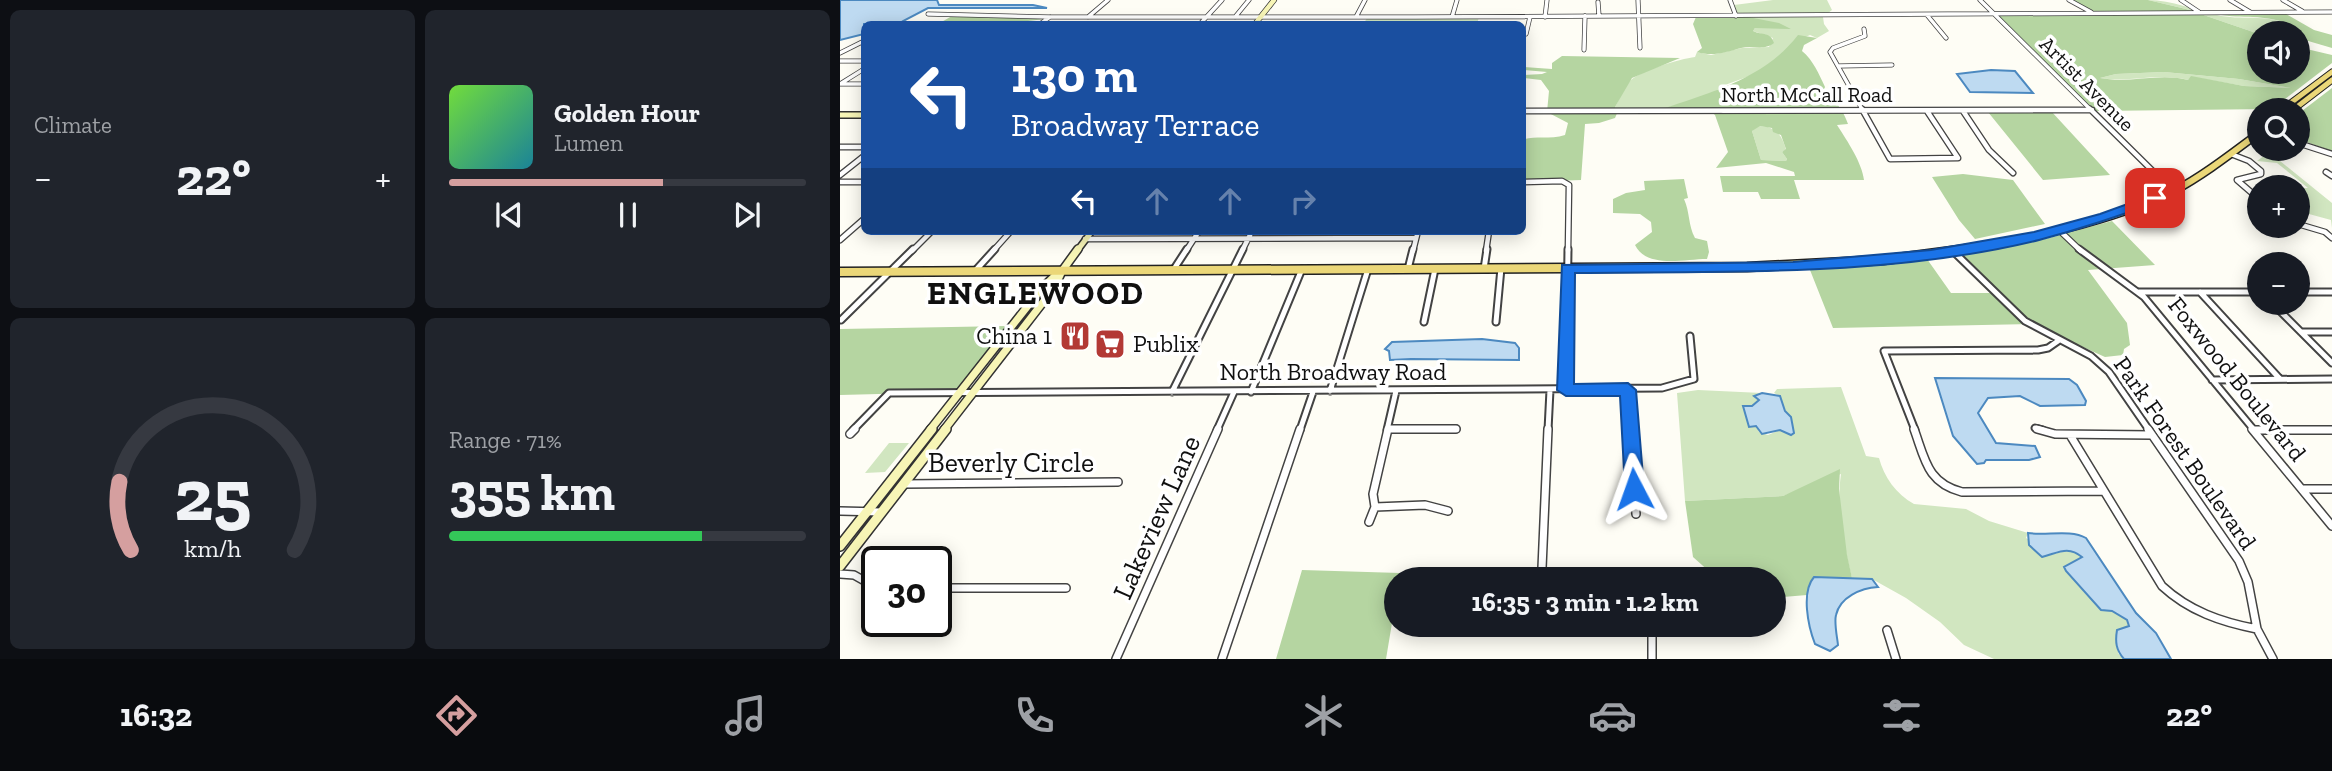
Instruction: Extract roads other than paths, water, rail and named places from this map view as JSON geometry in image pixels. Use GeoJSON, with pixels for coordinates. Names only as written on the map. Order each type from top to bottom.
{"type":"FeatureCollection","features":[{"type":"Feature","properties":{"kind":"main road"},"geometry":{"type":"LineString","coordinates":[[1257,21],[1274,0]]}},
{"type":"Feature","properties":{"kind":"main road"},"geometry":{"type":"LineString","coordinates":[[2297,98],[2332,72]]}},
{"type":"Feature","properties":{"kind":"main road"},"geometry":{"type":"LineString","coordinates":[[2309,98],[2332,80]]}},
{"type":"Feature","properties":{"kind":"main road"},"geometry":{"type":"LineString","coordinates":[[840,115],[861,115]]}},
{"type":"Feature","properties":{"kind":"main road"},"geometry":{"type":"LineString","coordinates":[[840,272],[1793,266],[1952,251],[2059,230],[2120,212],[2173,191],[2247,142]]}},
{"type":"Feature","properties":{"kind":"main road"},"geometry":{"type":"LineString","coordinates":[[840,565],[1054,288],[1062,271],[1088,235]]}},
{"type":"Feature","properties":{"kind":"main road"},"geometry":{"type":"LineString","coordinates":[[840,546],[1042,288],[1062,271]]}},
{"type":"Feature","properties":{"kind":"street"},"geometry":{"type":"LineString","coordinates":[[1088,17],[1108,0]]}},
{"type":"Feature","properties":{"kind":"street"},"geometry":{"type":"LineString","coordinates":[[1203,21],[1223,0]]}},
{"type":"Feature","properties":{"kind":"street"},"geometry":{"type":"LineString","coordinates":[[1235,17],[1249,0]]}},
{"type":"Feature","properties":{"kind":"street"},"geometry":{"type":"LineString","coordinates":[[1356,17],[1365,0]]}},
{"type":"Feature","properties":{"kind":"street"},"geometry":{"type":"LineString","coordinates":[[1452,17],[1457,0]]}},
{"type":"Feature","properties":{"kind":"street"},"geometry":{"type":"LineString","coordinates":[[1545,17],[1547,0]]}},
{"type":"Feature","properties":{"kind":"street"},"geometry":{"type":"LineString","coordinates":[[1637,0],[1640,48]]}},
{"type":"Feature","properties":{"kind":"street"},"geometry":{"type":"LineString","coordinates":[[1730,0],[1736,16]]}},
{"type":"Feature","properties":{"kind":"street","name":"Artist Avenue"},"geometry":{"type":"LineString","coordinates":[[1980,0],[2173,191]]}},
{"type":"Feature","properties":{"kind":"street"},"geometry":{"type":"LineString","coordinates":[[2070,0],[2094,14]]}},
{"type":"Feature","properties":{"kind":"street"},"geometry":{"type":"LineString","coordinates":[[2181,0],[2199,12]]}},
{"type":"Feature","properties":{"kind":"street"},"geometry":{"type":"LineString","coordinates":[[2230,0],[2250,12]]}},
{"type":"Feature","properties":{"kind":"street"},"geometry":{"type":"LineString","coordinates":[[2283,0],[2305,12]]}},
{"type":"Feature","properties":{"kind":"street"},"geometry":{"type":"LineString","coordinates":[[1598,2],[1599,16]]}},
{"type":"Feature","properties":{"kind":"street"},"geometry":{"type":"LineString","coordinates":[[928,14],[1050,17],[1545,17],[2332,12]]}},
{"type":"Feature","properties":{"kind":"street"},"geometry":{"type":"LineString","coordinates":[[1927,15],[1945,38]]}},
{"type":"Feature","properties":{"kind":"street"},"geometry":{"type":"LineString","coordinates":[[1584,50],[1585,16]]}},
{"type":"Feature","properties":{"kind":"street"},"geometry":{"type":"LineString","coordinates":[[1044,21],[1050,17]]}},
{"type":"Feature","properties":{"kind":"street"},"geometry":{"type":"LineString","coordinates":[[1097,21],[1102,17]]}},
{"type":"Feature","properties":{"kind":"street"},"geometry":{"type":"LineString","coordinates":[[1150,21],[1155,17]]}},
{"type":"Feature","properties":{"kind":"street"},"geometry":{"type":"LineString","coordinates":[[1312,21],[1315,17]]}},
{"type":"Feature","properties":{"kind":"street"},"geometry":{"type":"LineString","coordinates":[[1478,21],[1479,17]]}},
{"type":"Feature","properties":{"kind":"street"},"geometry":{"type":"LineString","coordinates":[[1526,31],[1530,17]]}},
{"type":"Feature","properties":{"kind":"street"},"geometry":{"type":"LineString","coordinates":[[1864,29],[1865,36],[1830,50],[1890,159],[1958,158],[1927,111]]}},
{"type":"Feature","properties":{"kind":"street"},"geometry":{"type":"LineString","coordinates":[[840,53],[861,42]]}},
{"type":"Feature","properties":{"kind":"street"},"geometry":{"type":"LineString","coordinates":[[840,61],[861,61]]}},
{"type":"Feature","properties":{"kind":"street"},"geometry":{"type":"LineString","coordinates":[[1838,66],[1892,65]]}},
{"type":"Feature","properties":{"kind":"street"},"geometry":{"type":"LineString","coordinates":[[840,84],[861,71]]}},
{"type":"Feature","properties":{"kind":"street"},"geometry":{"type":"LineString","coordinates":[[840,84],[861,84]]}},
{"type":"Feature","properties":{"kind":"street","name":"North McCall Road"},"geometry":{"type":"LineString","coordinates":[[1526,111],[2092,110]]}},
{"type":"Feature","properties":{"kind":"street"},"geometry":{"type":"LineString","coordinates":[[1963,111],[1989,150],[2012,173]]}},
{"type":"Feature","properties":{"kind":"street"},"geometry":{"type":"LineString","coordinates":[[840,147],[861,147]]}},
{"type":"Feature","properties":{"kind":"street"},"geometry":{"type":"LineString","coordinates":[[2310,147],[2332,154]]}},
{"type":"Feature","properties":{"kind":"street"},"geometry":{"type":"LineString","coordinates":[[2231,154],[2249,161],[2261,171],[2261,174],[2257,175]]}},
{"type":"Feature","properties":{"kind":"street"},"geometry":{"type":"LineString","coordinates":[[840,174],[861,158]]}},
{"type":"Feature","properties":{"kind":"street"},"geometry":{"type":"LineString","coordinates":[[2326,172],[2332,176]]}},
{"type":"Feature","properties":{"kind":"street"},"geometry":{"type":"LineString","coordinates":[[2247,178],[2237,180],[2247,189]]}},
{"type":"Feature","properties":{"kind":"street"},"geometry":{"type":"LineString","coordinates":[[840,182],[861,182]]}},
{"type":"Feature","properties":{"kind":"street"},"geometry":{"type":"LineString","coordinates":[[1526,182],[1566,182],[1569,185],[1566,390]]}},
{"type":"Feature","properties":{"kind":"street"},"geometry":{"type":"LineString","coordinates":[[840,240],[861,222]]}},
{"type":"Feature","properties":{"kind":"street"},"geometry":{"type":"LineString","coordinates":[[2310,228],[2325,232],[2332,238]]}},
{"type":"Feature","properties":{"kind":"street","name":"Foxwood Boulevard"},"geometry":{"type":"LineString","coordinates":[[2059,230],[2092,261],[2152,306],[2332,526]]}},
{"type":"Feature","properties":{"kind":"street"},"geometry":{"type":"LineString","coordinates":[[841,320],[928,235]]}},
{"type":"Feature","properties":{"kind":"street"},"geometry":{"type":"LineString","coordinates":[[975,271],[1008,235]]}},
{"type":"Feature","properties":{"kind":"street"},"geometry":{"type":"LineString","coordinates":[[1174,270],[1197,235]]}},
{"type":"Feature","properties":{"kind":"street"},"geometry":{"type":"LineString","coordinates":[[1171,392],[1250,235]]}},
{"type":"Feature","properties":{"kind":"street"},"geometry":{"type":"LineString","coordinates":[[1408,269],[1417,235]]}},
{"type":"Feature","properties":{"kind":"street"},"geometry":{"type":"LineString","coordinates":[[1484,269],[1488,235]]}},
{"type":"Feature","properties":{"kind":"street"},"geometry":{"type":"LineString","coordinates":[[1085,239],[1416,238]]}},
{"type":"Feature","properties":{"kind":"street","name":"Park Forest Boulevard"},"geometry":{"type":"LineString","coordinates":[[1952,251],[2025,321],[2058,341],[2084,352],[2104,366],[2239,561],[2248,582],[2257,629],[2273,659]]}},
{"type":"Feature","properties":{"kind":"street"},"geometry":{"type":"LineString","coordinates":[[1496,322],[1501,268]]}},
{"type":"Feature","properties":{"kind":"street"},"geometry":{"type":"LineString","coordinates":[[1330,391],[1368,269]]}},
{"type":"Feature","properties":{"kind":"street"},"geometry":{"type":"LineString","coordinates":[[1424,322],[1435,269]]}},
{"type":"Feature","properties":{"kind":"street"},"geometry":{"type":"LineString","coordinates":[[1251,392],[1302,270]]}},
{"type":"Feature","properties":{"kind":"street","name":"Foxwood Boulevard"},"geometry":{"type":"LineString","coordinates":[[2135,292],[2247,292]]}},
{"type":"Feature","properties":{"kind":"street"},"geometry":{"type":"LineString","coordinates":[[2200,292],[2280,379]]}},
{"type":"Feature","properties":{"kind":"street"},"geometry":{"type":"LineString","coordinates":[[2310,292],[2332,292]]}},
{"type":"Feature","properties":{"kind":"street"},"geometry":{"type":"LineString","coordinates":[[2284,315],[2332,363]]}},
{"type":"Feature","properties":{"kind":"street"},"geometry":{"type":"LineString","coordinates":[[2301,332],[2332,332]]}},
{"type":"Feature","properties":{"kind":"street"},"geometry":{"type":"LineString","coordinates":[[1636,514],[1628,390],[1662,388],[1694,379],[1690,336]]}},
{"type":"Feature","properties":{"kind":"street"},"geometry":{"type":"LineString","coordinates":[[2058,341],[2048,348],[2038,350],[1884,351],[1932,476],[1941,485],[1962,492],[2103,491]]}},
{"type":"Feature","properties":{"kind":"street"},"geometry":{"type":"LineString","coordinates":[[2212,380],[2332,379]]}},
{"type":"Feature","properties":{"kind":"street"},"geometry":{"type":"LineString","coordinates":[[1542,567],[1549,390]]}},
{"type":"Feature","properties":{"kind":"street","name":"North Broadway Road"},"geometry":{"type":"LineString","coordinates":[[850,435],[889,393],[1628,390]]}},
{"type":"Feature","properties":{"kind":"street"},"geometry":{"type":"LineString","coordinates":[[1369,522],[1375,507],[1373,494],[1396,391]]}},
{"type":"Feature","properties":{"kind":"street","name":"Lakeview Lane"},"geometry":{"type":"LineString","coordinates":[[1116,659],[1234,392]]}},
{"type":"Feature","properties":{"kind":"street"},"geometry":{"type":"LineString","coordinates":[[1222,659],[1313,392]]}},
{"type":"Feature","properties":{"kind":"street"},"geometry":{"type":"LineString","coordinates":[[2035,428],[2053,434],[2152,435]]}},
{"type":"Feature","properties":{"kind":"street"},"geometry":{"type":"LineString","coordinates":[[1388,429],[1456,429]]}},
{"type":"Feature","properties":{"kind":"street"},"geometry":{"type":"LineString","coordinates":[[2253,430],[2332,430]]}},
{"type":"Feature","properties":{"kind":"street"},"geometry":{"type":"LineString","coordinates":[[2070,435],[2154,577],[2165,590],[2188,607],[2211,618],[2257,629]]}},
{"type":"Feature","properties":{"kind":"street","name":"Beverly Circle"},"geometry":{"type":"LineString","coordinates":[[903,484],[1118,482]]}},
{"type":"Feature","properties":{"kind":"street"},"geometry":{"type":"LineString","coordinates":[[2302,489],[2332,489]]}},
{"type":"Feature","properties":{"kind":"street"},"geometry":{"type":"LineString","coordinates":[[1375,507],[1425,505],[1448,512]]}},
{"type":"Feature","properties":{"kind":"street"},"geometry":{"type":"LineString","coordinates":[[840,511],[881,512]]}},
{"type":"Feature","properties":{"kind":"street"},"geometry":{"type":"LineString","coordinates":[[840,574],[854,575],[861,579]]}},
{"type":"Feature","properties":{"kind":"street"},"geometry":{"type":"LineString","coordinates":[[952,588],[1066,588]]}},
{"type":"Feature","properties":{"kind":"street"},"geometry":{"type":"LineString","coordinates":[[1887,630],[1896,659]]}},
{"type":"Feature","properties":{"kind":"street"},"geometry":{"type":"LineString","coordinates":[[1652,637],[1653,659]]}},
{"type":"Feature","properties":{"kind":"water"},"geometry":{"type":"Polygon","coordinates":[[[840,0],[937,0],[939,5],[1033,5],[1047,8],[928,8],[903,21],[861,21],[861,35],[840,40],[840,0]]]}},
{"type":"Feature","properties":{"kind":"water"},"geometry":{"type":"Polygon","coordinates":[[[1991,70],[2015,71],[2033,93],[1970,92],[1957,74],[1991,70]]]}},
{"type":"Feature","properties":{"kind":"water"},"geometry":{"type":"Polygon","coordinates":[[[1482,339],[1515,343],[1519,348],[1519,360],[1390,360],[1389,351],[1385,349],[1392,342],[1482,339]]]}},
{"type":"Feature","properties":{"kind":"water"},"geometry":{"type":"Polygon","coordinates":[[[1935,378],[2069,379],[2077,385],[2086,401],[2085,405],[2040,406],[2020,396],[1988,398],[1978,413],[1996,443],[2035,446],[2040,457],[2029,460],[1986,460],[1977,464],[1953,436],[1935,378]]]}},
{"type":"Feature","properties":{"kind":"water"},"geometry":{"type":"Polygon","coordinates":[[[1762,393],[1780,396],[1785,411],[1791,417],[1794,433],[1791,435],[1780,430],[1762,434],[1756,426],[1749,427],[1743,406],[1752,406],[1759,400],[1754,396],[1762,393]]]}},
{"type":"Feature","properties":{"kind":"water"},"geometry":{"type":"Polygon","coordinates":[[[2028,533],[2065,533],[2086,538],[2136,613],[2156,633],[2171,659],[2124,659],[2118,649],[2116,634],[2117,630],[2129,626],[2127,620],[2112,611],[2101,610],[2064,567],[2082,557],[2067,551],[2042,557],[2029,545],[2028,533]]]}},
{"type":"Feature","properties":{"kind":"water"},"geometry":{"type":"Polygon","coordinates":[[[1814,577],[1872,579],[1878,587],[1858,592],[1842,603],[1835,618],[1838,645],[1830,651],[1815,644],[1810,628],[1807,600],[1814,577]]]}},
{"type":"Feature","properties":{"kind":"place","name":"China 1"},"geometry":{"type":"Point","coordinates":[1075,336]}},
{"type":"Feature","properties":{"kind":"place","name":"Publix"},"geometry":{"type":"Point","coordinates":[1110,344]}},
{"type":"Feature","properties":{"kind":"district","name":"ENGLEWOOD"},"geometry":{"type":"Point","coordinates":[1036,293]}}]}
